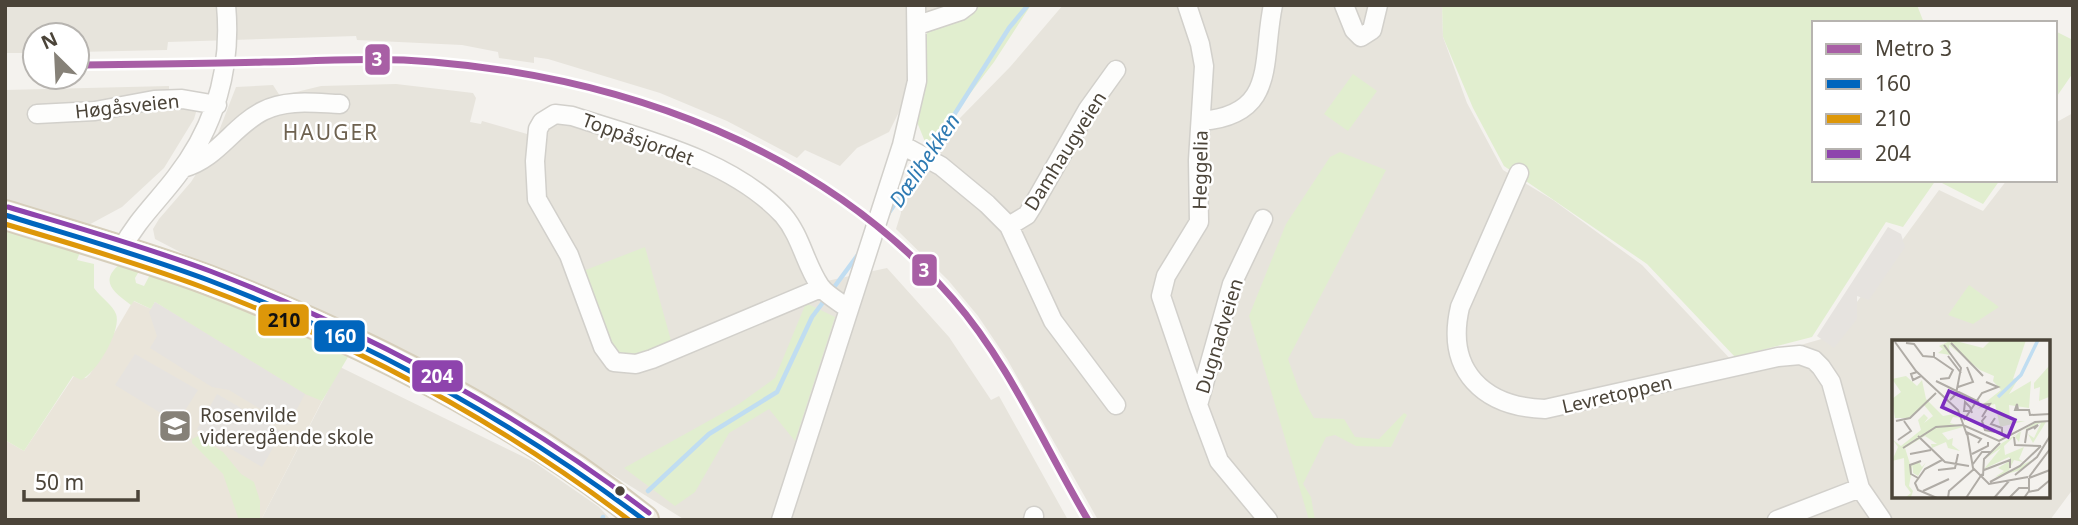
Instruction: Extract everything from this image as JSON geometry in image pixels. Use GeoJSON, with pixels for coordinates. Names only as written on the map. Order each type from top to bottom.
{"type":"FeatureCollection","features":[{"type":"Feature","properties":{"kind":"main road"},"geometry":{"type":"LineString","coordinates":[[5,215],[121,250],[262,302],[407,371],[555,454],[644,520]]}},
{"type":"Feature","properties":{"kind":"street"},"geometry":{"type":"LineString","coordinates":[[121,250],[135,223],[183,168],[203,137],[217,105],[227,47],[226,5]]}},
{"type":"Feature","properties":{"kind":"street"},"geometry":{"type":"LineString","coordinates":[[781,520],[902,145],[917,80],[916,5]]}},
{"type":"Feature","properties":{"kind":"street"},"geometry":{"type":"LineString","coordinates":[[918,25],[960,11],[968,5]]}},
{"type":"Feature","properties":{"kind":"street","name":"Heggelia"},"geometry":{"type":"LineString","coordinates":[[1187,5],[1200,44],[1203,66],[1199,222],[1166,276],[1161,296],[1198,405]]}},
{"type":"Feature","properties":{"kind":"street"},"geometry":{"type":"LineString","coordinates":[[1200,121],[1236,114],[1255,96],[1267,65],[1273,5]]}},
{"type":"Feature","properties":{"kind":"street"},"geometry":{"type":"LineString","coordinates":[[1345,5],[1354,30],[1361,37],[1372,30],[1378,5]]}},
{"type":"Feature","properties":{"kind":"street","name":"Damhaugveien"},"geometry":{"type":"LineString","coordinates":[[1009,226],[1027,215],[1082,119],[1116,70]]}},
{"type":"Feature","properties":{"kind":"street","name":"Høgåsveien"},"geometry":{"type":"LineString","coordinates":[[37,114],[95,111],[154,100],[182,99],[217,105]]}},
{"type":"Feature","properties":{"kind":"street"},"geometry":{"type":"LineString","coordinates":[[183,168],[200,163],[265,110],[302,103],[340,104]]}},
{"type":"Feature","properties":{"kind":"street","name":"Toppåsjordet"},"geometry":{"type":"LineString","coordinates":[[821,288],[652,359],[636,364],[614,362],[603,347],[569,255],[537,199],[536,137],[542,122],[555,114],[572,116],[691,158],[739,182],[765,200],[791,226],[821,288],[849,309]]}},
{"type":"Feature","properties":{"kind":"street","name":"Damhaugveien"},"geometry":{"type":"LineString","coordinates":[[902,145],[941,166],[988,204],[1009,226],[1053,321],[1116,405]]}},
{"type":"Feature","properties":{"kind":"street","name":"Levretoppen"},"geometry":{"type":"LineString","coordinates":[[1519,173],[1460,307],[1455,327],[1464,369],[1472,381],[1501,402],[1522,409],[1545,409],[1778,357],[1800,355],[1814,360],[1831,382],[1860,488],[1882,520]]}},
{"type":"Feature","properties":{"kind":"street","name":"Dugnadveien"},"geometry":{"type":"LineString","coordinates":[[1263,219],[1232,284],[1198,405],[1220,461],[1268,520]]}},
{"type":"Feature","properties":{"kind":"street"},"geometry":{"type":"LineString","coordinates":[[1777,520],[1860,488]]}},
{"type":"Feature","properties":{"kind":"shaded area"},"geometry":{"type":"Polygon","coordinates":[[[5,5],[950,5],[917,21],[905,100],[889,132],[857,148],[840,166],[805,150],[797,158],[727,121],[660,93],[548,59],[534,57],[534,63],[499,58],[498,52],[462,45],[357,40],[356,36],[168,42],[167,50],[91,52],[91,21],[21,21],[21,53],[5,53],[5,5]]]}},
{"type":"Feature","properties":{"kind":"shaded area"},"geometry":{"type":"Polygon","coordinates":[[[1063,5],[1442,5],[1443,37],[1467,103],[1503,170],[1553,200],[1642,265],[1735,364],[1832,336],[1939,190],[1983,211],[2005,182],[2057,182],[2057,122],[2073,113],[2073,489],[2050,520],[1098,520],[1007,359],[978,316],[948,280],[896,229],[901,213],[900,188],[911,168],[1010,67],[1063,5]]]}},
{"type":"Feature","properties":{"kind":"shaded area"},"geometry":{"type":"Polygon","coordinates":[[[396,84],[473,93],[476,98],[470,122],[481,124],[482,121],[541,138],[546,128],[554,124],[582,127],[666,155],[727,183],[786,224],[813,284],[887,268],[949,337],[991,400],[999,396],[1068,520],[685,520],[492,400],[363,334],[230,273],[205,265],[155,239],[153,229],[159,219],[191,182],[212,149],[236,87],[273,85],[280,96],[321,86],[396,84]]]}},
{"type":"Feature","properties":{"kind":"shaded area"},"geometry":{"type":"Polygon","coordinates":[[[169,86],[169,93],[202,92],[194,119],[164,168],[122,207],[83,228],[5,204],[5,90],[91,91],[91,88],[169,86]]]}},
{"type":"Feature","properties":{"kind":"shaded area"},"geometry":{"type":"Polygon","coordinates":[[[1888,227],[1901,234],[1905,247],[1869,300],[1857,296],[1857,319],[1834,348],[1817,336],[1888,227]]]}},
{"type":"Feature","properties":{"kind":"shaded area","name":"Rosenvilde videregående skole"},"geometry":{"type":"Polygon","coordinates":[[[133,301],[151,309],[155,302],[322,401],[261,520],[5,520],[5,440],[24,451],[74,376],[86,378],[90,374],[133,301]]]}},
{"type":"Feature","properties":{"kind":"shaded area"},"geometry":{"type":"Polygon","coordinates":[[[155,302],[305,394],[288,426],[229,390],[212,387],[150,348],[157,336],[149,312],[155,302]]]}},
{"type":"Feature","properties":{"kind":"shaded area"},"geometry":{"type":"Polygon","coordinates":[[[135,354],[198,390],[177,423],[115,385],[135,354]]]}},
{"type":"Feature","properties":{"kind":"shaded area"},"geometry":{"type":"Polygon","coordinates":[[[340,367],[534,462],[599,507],[611,520],[261,520],[340,367]]]}},
{"type":"Feature","properties":{"kind":"shaded area"},"geometry":{"type":"Polygon","coordinates":[[[217,394],[282,432],[262,467],[197,429],[217,394]]]}},
{"type":"Feature","properties":{"kind":"green space"},"geometry":{"type":"Polygon","coordinates":[[[979,5],[1031,5],[994,62],[928,149],[917,122],[927,32],[971,16],[979,5]]]}},
{"type":"Feature","properties":{"kind":"green space"},"geometry":{"type":"Polygon","coordinates":[[[1442,5],[1917,5],[1923,21],[1812,21],[1812,182],[1935,182],[1903,227],[1886,222],[1812,337],[1735,357],[1647,264],[1504,166],[1473,108],[1443,37],[1442,5]]]}},
{"type":"Feature","properties":{"kind":"green space"},"geometry":{"type":"Polygon","coordinates":[[[2057,32],[2073,40],[2073,73],[2057,96],[2057,32]]]}},
{"type":"Feature","properties":{"kind":"green space"},"geometry":{"type":"Polygon","coordinates":[[[1353,74],[1377,91],[1348,131],[1324,114],[1353,74]]]}},
{"type":"Feature","properties":{"kind":"green space"},"geometry":{"type":"Polygon","coordinates":[[[1340,152],[1386,170],[1288,359],[1300,393],[1314,418],[1344,419],[1355,437],[1379,439],[1404,413],[1407,415],[1391,447],[1356,446],[1335,435],[1326,437],[1303,484],[1311,497],[1315,520],[1309,520],[1249,316],[1286,224],[1330,157],[1340,152]]]}},
{"type":"Feature","properties":{"kind":"green space"},"geometry":{"type":"Polygon","coordinates":[[[1940,182],[1999,182],[1983,204],[1940,182]]]}},
{"type":"Feature","properties":{"kind":"green space"},"geometry":{"type":"Polygon","coordinates":[[[5,225],[82,247],[77,260],[94,264],[94,288],[114,311],[117,321],[112,340],[100,361],[81,380],[73,376],[24,451],[5,440],[5,225]]]}},
{"type":"Feature","properties":{"kind":"green space"},"geometry":{"type":"Polygon","coordinates":[[[645,247],[672,344],[625,361],[610,349],[583,271],[645,247]]]}},
{"type":"Feature","properties":{"kind":"green space"},"geometry":{"type":"Polygon","coordinates":[[[125,260],[141,268],[135,278],[136,283],[144,286],[153,269],[242,303],[440,400],[348,357],[322,401],[305,394],[155,302],[151,309],[134,301],[131,305],[117,294],[110,284],[112,273],[125,260]]]}},
{"type":"Feature","properties":{"kind":"green space"},"geometry":{"type":"Polygon","coordinates":[[[1969,285],[1999,307],[1973,324],[1948,315],[1969,285]]]}},
{"type":"Feature","properties":{"kind":"green space"},"geometry":{"type":"Polygon","coordinates":[[[806,303],[835,317],[795,441],[769,409],[729,433],[695,492],[675,506],[624,468],[739,404],[775,378],[806,303]]]}},
{"type":"Feature","properties":{"kind":"green space"},"geometry":{"type":"Polygon","coordinates":[[[198,436],[223,452],[241,474],[254,482],[260,501],[260,520],[239,520],[223,474],[192,443],[192,439],[198,436]]]}},
{"type":"Feature","properties":{"kind":"waterway","name":"Dælibekken"},"geometry":{"type":"LineString","coordinates":[[930,153],[1009,28],[1028,5]]}},
{"type":"Feature","properties":{"kind":"waterway","name":"Dælibekken"},"geometry":{"type":"LineString","coordinates":[[888,214],[925,160]]}},
{"type":"Feature","properties":{"kind":"waterway","name":"Dælibekken"},"geometry":{"type":"LineString","coordinates":[[832,290],[860,252]]}},
{"type":"Feature","properties":{"kind":"waterway","name":"Dælibekken"},"geometry":{"type":"LineString","coordinates":[[648,491],[709,434],[777,392],[812,317],[827,297]]}},
{"type":"Feature","properties":{"kind":"metro line","name":"3"},"geometry":{"type":"LineString","coordinates":[[91,65],[370,60],[433,62],[506,71],[578,85],[648,104],[717,130],[782,162],[844,201],[901,246],[953,299],[992,350],[1088,520]]}},
{"type":"Feature","properties":{"kind":"transit line","name":"204"},"geometry":{"type":"LineString","coordinates":[[8,207],[210,271],[268,294],[383,347],[493,407],[649,513]]}},
{"type":"Feature","properties":{"kind":"transit line","name":"160"},"geometry":{"type":"LineString","coordinates":[[5,215],[183,271],[323,328],[379,355],[488,415],[541,448],[644,520]]}},
{"type":"Feature","properties":{"kind":"transit line","name":"210"},"geometry":{"type":"LineString","coordinates":[[5,224],[178,278],[259,309],[370,360],[478,418],[580,484],[629,520]]}},
{"type":"Feature","properties":{"kind":"place","name":"Rosenvilde videregående skole"},"geometry":{"type":"Point","coordinates":[175,426]}},
{"type":"Feature","properties":{"kind":"district","name":"HAUGER"},"geometry":{"type":"Point","coordinates":[331,132]}}]}
